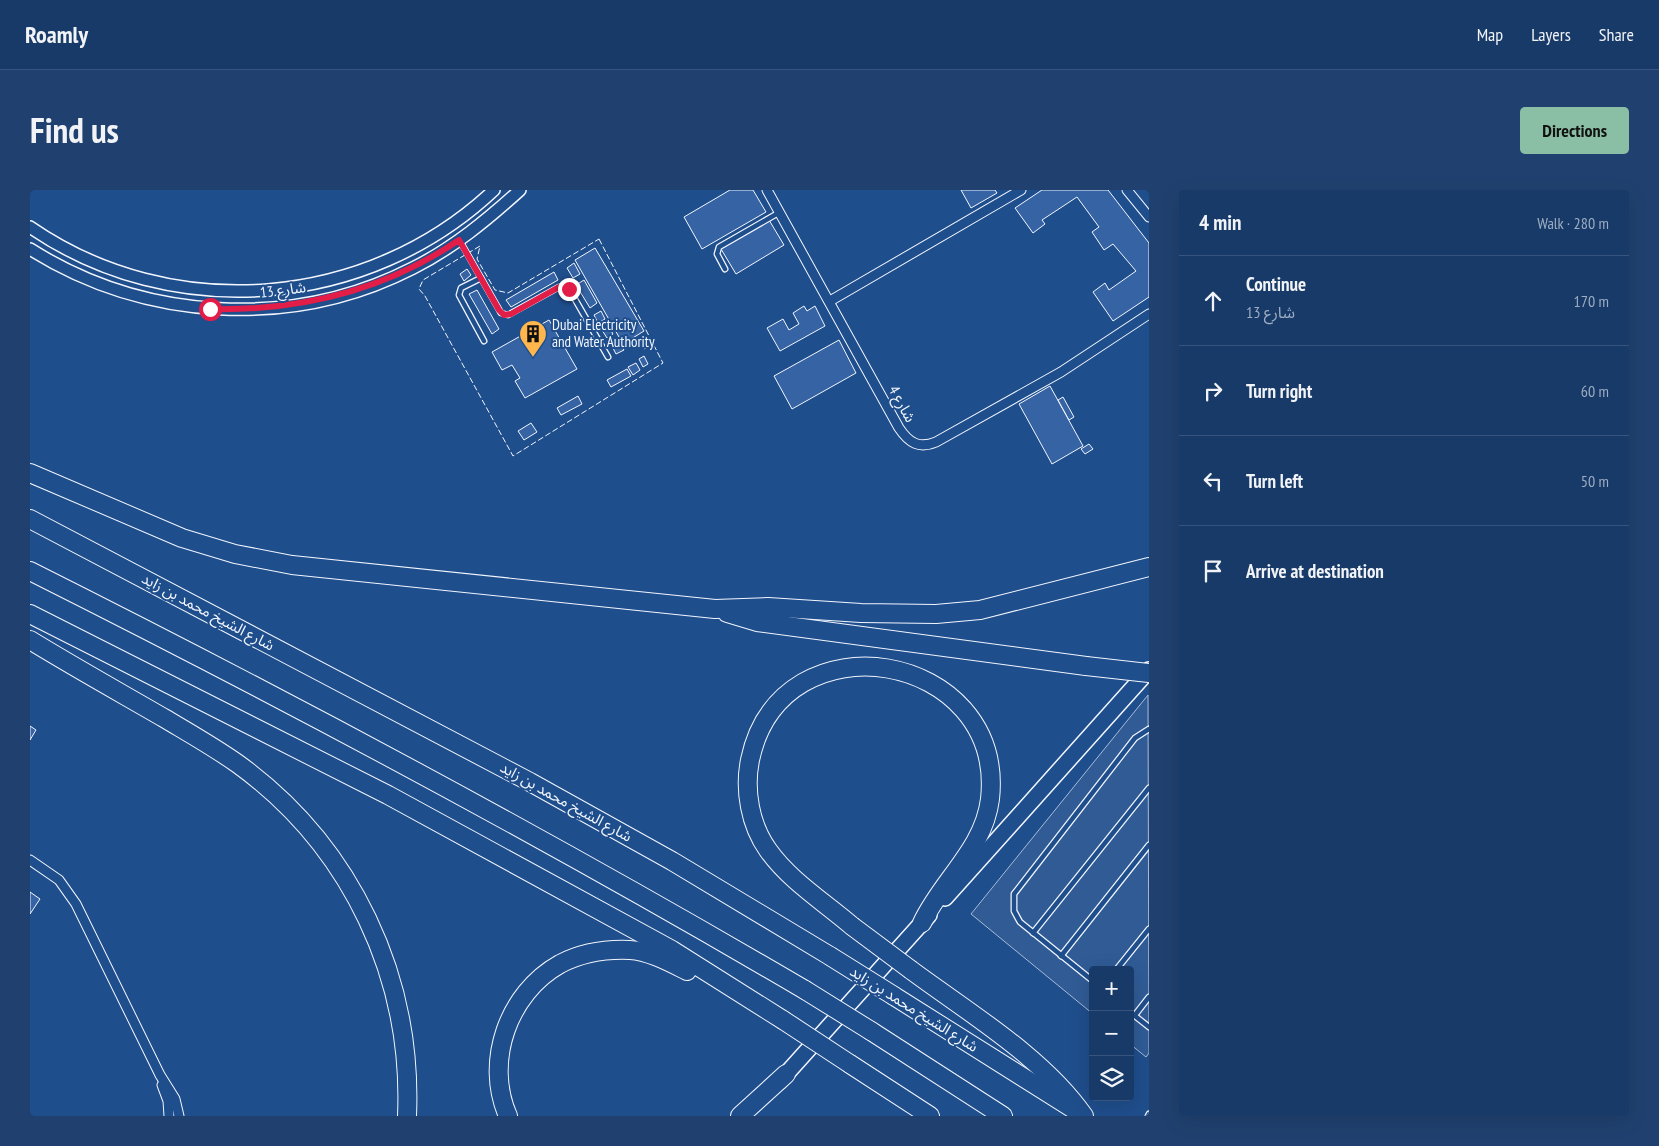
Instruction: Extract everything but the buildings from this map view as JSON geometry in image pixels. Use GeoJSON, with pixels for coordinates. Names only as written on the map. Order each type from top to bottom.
{"type":"FeatureCollection","features":[{"type":"Feature","properties":{"kind":"highway"},"geometry":{"type":"LineString","coordinates":[[30,473],[182,538],[235,554],[292,566],[714,609],[768,607],[861,613],[936,614],[971,611],[1149,567]]}},
{"type":"Feature","properties":{"kind":"highway","name":"شارع الشيخ محمد بن زايد"},"geometry":{"type":"LineString","coordinates":[[30,519],[539,787],[672,861],[830,956],[1084,1116]]}},
{"type":"Feature","properties":{"kind":"highway"},"geometry":{"type":"LineString","coordinates":[[30,571],[233,673],[478,803],[642,894],[872,1031],[1003,1116]]}},
{"type":"Feature","properties":{"kind":"highway"},"geometry":{"type":"LineString","coordinates":[[714,609],[757,622],[1086,666],[1149,671]]}},
{"type":"Feature","properties":{"kind":"highway"},"geometry":{"type":"LineString","coordinates":[[30,614],[388,795],[672,950],[768,1009],[930,1116]]}},
{"type":"Feature","properties":{"kind":"highway"},"geometry":{"type":"LineString","coordinates":[[30,640],[238,764],[272,792],[317,838],[342,873],[364,909],[390,974],[405,1043],[406,1116]]}},
{"type":"Feature","properties":{"kind":"highway"},"geometry":{"type":"LineString","coordinates":[[922,923],[935,898],[973,847],[981,832],[990,799],[989,765],[985,749],[970,718],[959,705],[930,682],[894,668],[854,666],[816,676],[799,686],[773,710],[752,752],[747,786],[753,819],[767,849],[790,874],[852,926],[1043,1069],[1064,1089],[1084,1116]]}},
{"type":"Feature","properties":{"kind":"highway"},"geometry":{"type":"LineString","coordinates":[[508,1116],[503,1105],[498,1076],[501,1046],[510,1016],[530,987],[560,964],[594,952],[632,950],[668,962],[746,1004],[768,1009]]}},
{"type":"Feature","properties":{"kind":"highway"},"geometry":{"type":"LineString","coordinates":[[740,1116],[786,1074]]}},
{"type":"Feature","properties":{"kind":"main road"},"geometry":{"type":"LineString","coordinates":[[749,1116],[1149,671]]}},
{"type":"Feature","properties":{"kind":"street","name":"شارع 13"},"geometry":{"type":"LineString","coordinates":[[30,227],[75,254],[143,279],[190,289],[222,292],[262,291],[317,284],[378,265],[407,252],[435,236],[494,190]]}},
{"type":"Feature","properties":{"kind":"street","name":"شارع 13"},"geometry":{"type":"LineString","coordinates":[[30,248],[84,277],[139,296],[192,307],[247,309],[298,305],[355,291],[412,269],[459,240],[520,190]]}},
{"type":"Feature","properties":{"kind":"street","name":"شارع 4"},"geometry":{"type":"LineString","coordinates":[[767,190],[904,435],[918,445],[926,446],[1061,372],[1149,314]]}},
{"type":"Feature","properties":{"kind":"street"},"geometry":{"type":"LineString","coordinates":[[830,301],[1020,190]]}},
{"type":"Feature","properties":{"kind":"street"},"geometry":{"type":"LineString","coordinates":[[1128,190],[1149,218]]}},
{"type":"Feature","properties":{"kind":"street"},"geometry":{"type":"LineString","coordinates":[[30,860],[48,870],[69,891],[160,1075],[175,1099],[179,1116]]}},
{"type":"Feature","properties":{"kind":"street"},"geometry":{"type":"LineString","coordinates":[[160,1075],[168,1101],[169,1116]]}},
{"type":"Feature","properties":{"kind":"lane"},"geometry":{"type":"LineString","coordinates":[[725,269],[717,254],[719,247],[780,212]]}},
{"type":"Feature","properties":{"kind":"lane"},"geometry":{"type":"LineString","coordinates":[[459,240],[504,315],[511,314],[559,287],[569,289],[608,357]]}},
{"type":"Feature","properties":{"kind":"lane"},"geometry":{"type":"LineString","coordinates":[[481,278],[461,288],[459,295],[484,341]]}},
{"type":"Feature","properties":{"kind":"lane"},"geometry":{"type":"LineString","coordinates":[[1089,978],[1020,922],[1014,912],[1012,900],[1016,888],[1135,738],[1149,729]]}},
{"type":"Feature","properties":{"kind":"lane"},"geometry":{"type":"LineString","coordinates":[[1033,933],[1149,788]]}},
{"type":"Feature","properties":{"kind":"lane"},"geometry":{"type":"LineString","coordinates":[[1061,956],[1149,845]]}},
{"type":"Feature","properties":{"kind":"lane"},"geometry":{"type":"LineString","coordinates":[[1119,966],[1149,929]]}},
{"type":"Feature","properties":{"kind":"lane"},"geometry":{"type":"LineString","coordinates":[[1149,997],[1135,1015],[1149,1027]]}},
{"type":"Feature","properties":{"kind":"shaded area"},"geometry":{"type":"Polygon","coordinates":[[[1148,695],[1149,1053],[1146,1057],[1134,1047],[1134,966],[1089,966],[1089,1011],[971,914],[1148,695]]]}},
{"type":"Feature","properties":{"kind":"fence"},"geometry":{"type":"LineString","coordinates":[[599,239],[663,363],[513,456],[425,296],[419,289],[423,280],[480,246],[477,259],[495,290],[508,293],[599,239]]}},
{"type":"Feature","properties":{"kind":"place","name":"Dubai Electricity and Water Authority"},"geometry":{"type":"Point","coordinates":[533,358]}},
{"type":"Feature","properties":{"kind":"route"},"geometry":{"type":"LineString","coordinates":[[210,309],[265,309],[298,305],[348,293],[412,269],[459,240],[499,310],[504,315],[511,314],[559,287],[569,289]]}}]}
